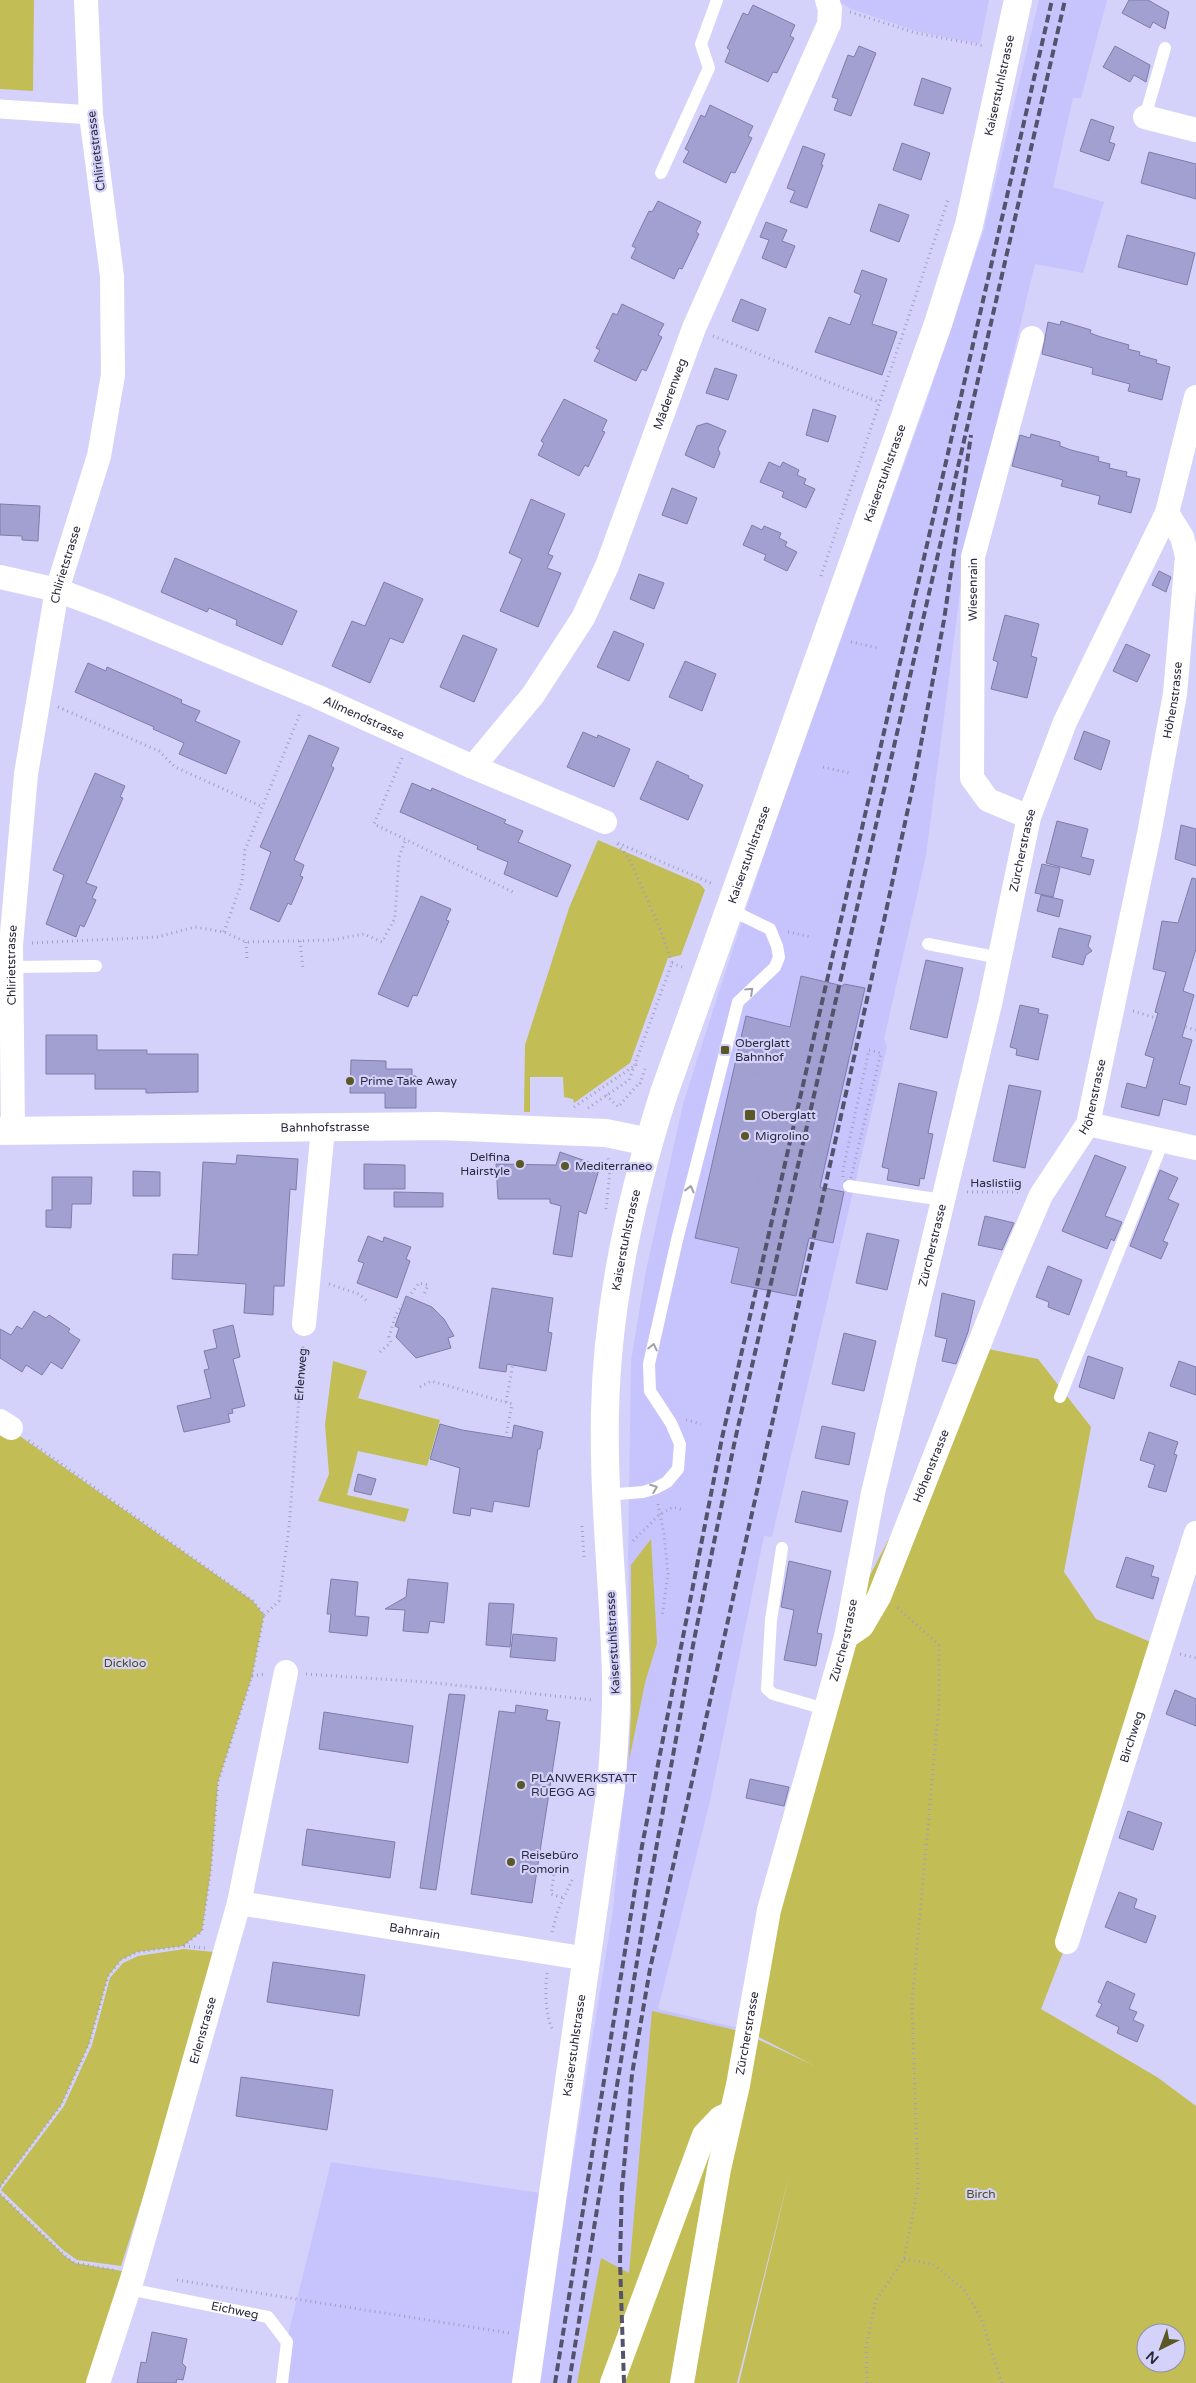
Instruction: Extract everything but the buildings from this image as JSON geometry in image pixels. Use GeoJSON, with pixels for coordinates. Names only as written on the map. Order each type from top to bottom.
{"type":"FeatureCollection","features":[{"type":"Feature","properties":{"kind":"main road","name":"Kaiserstuhlstrasse"},"geometry":{"type":"LineString","coordinates":[[526,2383],[588,1959],[611,1787],[616,1730],[616,1677],[606,1495],[605,1414],[609,1352],[628,1221],[648,1142],[729,909],[880,491],[970,225],[1018,0]]}},
{"type":"Feature","properties":{"kind":"main road","name":"Bahnhofstrasse"},"geometry":{"type":"LineString","coordinates":[[7,1131],[323,1129],[439,1126],[606,1132],[648,1142]]}},
{"type":"Feature","properties":{"kind":"street","name":"Chlirietstrasse"},"geometry":{"type":"LineString","coordinates":[[7,1131],[12,956],[26,774],[40,700],[57,590],[99,456],[113,375],[112,276],[91,115],[86,0]]}},
{"type":"Feature","properties":{"kind":"street","name":"Mäderenweg"},"geometry":{"type":"LineString","coordinates":[[473,767],[533,695],[583,618],[608,566],[694,328],[829,24],[829,5]]}},
{"type":"Feature","properties":{"kind":"street"},"geometry":{"type":"LineString","coordinates":[[0,109],[91,115]]}},
{"type":"Feature","properties":{"kind":"street"},"geometry":{"type":"LineString","coordinates":[[1145,117],[1196,130]]}},
{"type":"Feature","properties":{"kind":"street","name":"Wiesenrain"},"geometry":{"type":"LineString","coordinates":[[1029,817],[988,800],[972,778],[973,557],[1032,338]]}},
{"type":"Feature","properties":{"kind":"street","name":"Zürcherstrasse"},"geometry":{"type":"LineString","coordinates":[[682,2383],[769,1910],[846,1636],[873,1493],[953,1196],[1029,817],[1065,722],[1167,512],[1196,397]]}},
{"type":"Feature","properties":{"kind":"street","name":"Höhenstrasse"},"geometry":{"type":"LineString","coordinates":[[846,1636],[862,1626],[879,1597],[1041,1196],[1088,1124],[1175,694],[1187,556],[1182,537],[1167,512]]}},
{"type":"Feature","properties":{"kind":"street","name":"Allmendstrasse"},"geometry":{"type":"LineString","coordinates":[[0,577],[57,590],[308,694],[473,767],[605,822]]}},
{"type":"Feature","properties":{"kind":"street"},"geometry":{"type":"LineString","coordinates":[[1088,1124],[1196,1148]]}},
{"type":"Feature","properties":{"kind":"street"},"geometry":{"type":"LineString","coordinates":[[304,1324],[323,1129]]}},
{"type":"Feature","properties":{"kind":"street","name":"Birchweg"},"geometry":{"type":"LineString","coordinates":[[1067,1942],[1196,1533]]}},
{"type":"Feature","properties":{"kind":"street","name":"Erlenstrasse"},"geometry":{"type":"LineString","coordinates":[[98,2383],[132,2281],[240,1903],[286,1672]]}},
{"type":"Feature","properties":{"kind":"street","name":"Bahnrain"},"geometry":{"type":"LineString","coordinates":[[240,1903],[588,1959]]}},
{"type":"Feature","properties":{"kind":"street"},"geometry":{"type":"LineString","coordinates":[[612,2383],[704,2134],[720,2118],[731,2113]]}},
{"type":"Feature","properties":{"kind":"lane"},"geometry":{"type":"LineString","coordinates":[[661,173],[709,68],[701,44],[717,0]]}},
{"type":"Feature","properties":{"kind":"lane"},"geometry":{"type":"LineString","coordinates":[[1145,117],[1165,48]]}},
{"type":"Feature","properties":{"kind":"lane"},"geometry":{"type":"LineString","coordinates":[[606,1495],[643,1492],[656,1488],[668,1482],[678,1469],[680,1444],[674,1429],[650,1391],[649,1364],[674,1250],[738,1002],[775,967],[779,957],[770,929],[729,909]]}},
{"type":"Feature","properties":{"kind":"lane"},"geometry":{"type":"LineString","coordinates":[[928,944],[1000,958]]}},
{"type":"Feature","properties":{"kind":"lane"},"geometry":{"type":"LineString","coordinates":[[12,956],[96,966]]}},
{"type":"Feature","properties":{"kind":"lane"},"geometry":{"type":"LineString","coordinates":[[1060,1397],[1158,1154],[1161,1140]]}},
{"type":"Feature","properties":{"kind":"lane"},"geometry":{"type":"LineString","coordinates":[[849,1186],[953,1196]]}},
{"type":"Feature","properties":{"kind":"lane"},"geometry":{"type":"LineString","coordinates":[[782,1548],[771,1620],[767,1689],[773,1694],[825,1709]]}},
{"type":"Feature","properties":{"kind":"lane","name":"Eichweg"},"geometry":{"type":"LineString","coordinates":[[132,2281],[268,2317],[288,2342],[282,2383]]}},
{"type":"Feature","properties":{"kind":"path"},"geometry":{"type":"LineString","coordinates":[[829,5],[916,34],[985,46]]}},
{"type":"Feature","properties":{"kind":"path"},"geometry":{"type":"LineString","coordinates":[[983,55],[987,37]]}},
{"type":"Feature","properties":{"kind":"path"},"geometry":{"type":"LineString","coordinates":[[820,579],[950,194]]}},
{"type":"Feature","properties":{"kind":"path"},"geometry":{"type":"LineString","coordinates":[[694,328],[879,402]]}},
{"type":"Feature","properties":{"kind":"path"},"geometry":{"type":"LineString","coordinates":[[852,642],[878,648]]}},
{"type":"Feature","properties":{"kind":"path"},"geometry":{"type":"LineString","coordinates":[[224,932],[242,882],[246,850],[308,694]]}},
{"type":"Feature","properties":{"kind":"path"},"geometry":{"type":"LineString","coordinates":[[40,700],[159,751],[175,767],[263,806]]}},
{"type":"Feature","properties":{"kind":"path"},"geometry":{"type":"LineString","coordinates":[[410,739],[374,824],[404,841],[515,893]]}},
{"type":"Feature","properties":{"kind":"path"},"geometry":{"type":"LineString","coordinates":[[822,767],[849,773]]}},
{"type":"Feature","properties":{"kind":"path"},"geometry":{"type":"LineString","coordinates":[[580,1113],[629,1080],[638,1063],[672,964],[661,931],[629,858],[616,842],[605,822]]}},
{"type":"Feature","properties":{"kind":"path"},"geometry":{"type":"LineString","coordinates":[[12,956],[157,937],[195,927],[224,932],[246,942],[332,940],[364,934],[382,942],[395,918],[399,857],[404,841]]}},
{"type":"Feature","properties":{"kind":"path"},"geometry":{"type":"LineString","coordinates":[[616,842],[714,885],[717,876]]}},
{"type":"Feature","properties":{"kind":"path"},"geometry":{"type":"LineString","coordinates":[[781,930],[811,937]]}},
{"type":"Feature","properties":{"kind":"path"},"geometry":{"type":"LineString","coordinates":[[300,941],[303,969]]}},
{"type":"Feature","properties":{"kind":"path"},"geometry":{"type":"LineString","coordinates":[[246,942],[247,960]]}},
{"type":"Feature","properties":{"kind":"path"},"geometry":{"type":"LineString","coordinates":[[672,964],[682,967]]}},
{"type":"Feature","properties":{"kind":"path"},"geometry":{"type":"LineString","coordinates":[[1113,1005],[1196,1030]]}},
{"type":"Feature","properties":{"kind":"path"},"geometry":{"type":"LineString","coordinates":[[843,1170],[854,1106],[869,1050],[881,1052],[849,1186]]}},
{"type":"Feature","properties":{"kind":"path"},"geometry":{"type":"LineString","coordinates":[[801,1220],[839,1055]]}},
{"type":"Feature","properties":{"kind":"path"},"geometry":{"type":"LineString","coordinates":[[547,1130],[564,1115],[638,1063]]}},
{"type":"Feature","properties":{"kind":"path"},"geometry":{"type":"LineString","coordinates":[[738,1069],[775,1077]]}},
{"type":"Feature","properties":{"kind":"path"},"geometry":{"type":"LineString","coordinates":[[606,1095],[618,1107],[641,1081]]}},
{"type":"Feature","properties":{"kind":"path"},"geometry":{"type":"LineString","coordinates":[[755,1197],[768,1143]]}},
{"type":"Feature","properties":{"kind":"path"},"geometry":{"type":"LineString","coordinates":[[606,1215],[610,1171],[608,1157]]}},
{"type":"Feature","properties":{"kind":"path"},"geometry":{"type":"LineString","coordinates":[[709,1198],[711,1188]]}},
{"type":"Feature","properties":{"kind":"path","name":"Haslistiig"},"geometry":{"type":"LineString","coordinates":[[953,1196],[1020,1192]]}},
{"type":"Feature","properties":{"kind":"path"},"geometry":{"type":"LineString","coordinates":[[308,1277],[359,1294],[367,1300]]}},
{"type":"Feature","properties":{"kind":"path"},"geometry":{"type":"LineString","coordinates":[[380,1352],[391,1342],[389,1337],[396,1314],[419,1283],[428,1285],[423,1297]]}},
{"type":"Feature","properties":{"kind":"path","name":"Erlenweg"},"geometry":{"type":"LineString","coordinates":[[264,1614],[279,1601],[289,1528],[304,1324]]}},
{"type":"Feature","properties":{"kind":"path"},"geometry":{"type":"LineString","coordinates":[[506,1402],[516,1348]]}},
{"type":"Feature","properties":{"kind":"path"},"geometry":{"type":"LineString","coordinates":[[420,1387],[430,1381],[512,1404],[502,1457]]}},
{"type":"Feature","properties":{"kind":"path"},"geometry":{"type":"LineString","coordinates":[[694,1422],[701,1424]]}},
{"type":"Feature","properties":{"kind":"path"},"geometry":{"type":"LineString","coordinates":[[0,2187],[61,2105],[89,2044],[108,1976],[121,1960],[137,1952],[183,1946],[202,1931],[211,1869],[218,1782],[252,1676],[264,1614],[253,1601],[6,1424]]}},
{"type":"Feature","properties":{"kind":"path"},"geometry":{"type":"LineString","coordinates":[[656,1488],[659,1515],[664,1534],[668,1574],[662,1617]]}},
{"type":"Feature","properties":{"kind":"path"},"geometry":{"type":"LineString","coordinates":[[632,1542],[659,1515],[673,1507],[683,1510]]}},
{"type":"Feature","properties":{"kind":"path"},"geometry":{"type":"LineString","coordinates":[[867,2383],[866,2347],[876,2300],[904,2259],[918,2187],[912,2003],[939,1704],[938,1645],[902,1610]]}},
{"type":"Feature","properties":{"kind":"path"},"geometry":{"type":"LineString","coordinates":[[286,1672],[426,1682],[594,1700]]}},
{"type":"Feature","properties":{"kind":"path"},"geometry":{"type":"LineString","coordinates":[[556,1860],[551,1894],[564,1898]]}},
{"type":"Feature","properties":{"kind":"path"},"geometry":{"type":"LineString","coordinates":[[0,2194],[66,2257],[75,2263],[132,2281]]}},
{"type":"Feature","properties":{"kind":"path"},"geometry":{"type":"LineString","coordinates":[[904,2259],[933,2264],[965,2291],[981,2318],[1002,2383]]}},
{"type":"Feature","properties":{"kind":"path"},"geometry":{"type":"LineString","coordinates":[[172,2279],[512,2333]]}},
{"type":"Feature","properties":{"kind":"shaded area"},"geometry":{"type":"Polygon","coordinates":[[[837,0],[989,0],[980,44],[919,32],[851,9],[837,0]]]}},
{"type":"Feature","properties":{"kind":"shaded area"},"geometry":{"type":"Polygon","coordinates":[[[1039,0],[1107,0],[1081,98],[1073,98],[1053,187],[1104,202],[1083,273],[1035,264],[965,554],[926,856],[884,1039],[887,1047],[772,1537],[764,1536],[710,1801],[658,2009],[743,2029],[651,2026],[635,2383],[276,2383],[331,2162],[567,2197],[613,1910],[631,1716],[628,1557],[631,1361],[646,1270],[683,1104],[728,964],[769,840],[925,406],[984,229],[1039,0]]]}},
{"type":"Feature","properties":{"kind":"green space"},"geometry":{"type":"Polygon","coordinates":[[[0,0],[34,0],[33,91],[0,89],[0,0]]]}},
{"type":"Feature","properties":{"kind":"green space"},"geometry":{"type":"Polygon","coordinates":[[[598,840],[700,884],[705,890],[681,955],[668,958],[630,1063],[574,1103],[573,1099],[564,1097],[563,1077],[530,1077],[530,1112],[524,1112],[525,1045],[569,908],[598,840]]]}},
{"type":"Feature","properties":{"kind":"green space","name":"Birch"},"geometry":{"type":"Polygon","coordinates":[[[988,1349],[1038,1359],[1091,1427],[1064,1572],[1096,1619],[1153,1643],[1067,1942],[1041,2009],[1157,2077],[1196,2106],[1196,2383],[739,2383],[791,2168],[737,2383],[577,2383],[601,2258],[629,2273],[652,2011],[740,2031],[813,2065],[743,2029],[843,1627],[988,1349]]]}},
{"type":"Feature","properties":{"kind":"green space"},"geometry":{"type":"Polygon","coordinates":[[[333,1361],[367,1371],[358,1398],[440,1420],[427,1466],[358,1451],[347,1495],[409,1509],[405,1522],[318,1501],[329,1474],[325,1425],[333,1361]]]}},
{"type":"Feature","properties":{"kind":"green space","name":"Dickloo"},"geometry":{"type":"Polygon","coordinates":[[[0,1422],[253,1601],[264,1615],[252,1676],[218,1782],[211,1869],[202,1931],[183,1946],[137,1952],[121,1960],[108,1976],[89,2044],[61,2105],[0,2187],[0,1422]]]}},
{"type":"Feature","properties":{"kind":"green space"},"geometry":{"type":"Polygon","coordinates":[[[651,1539],[657,1643],[645,1683],[629,1761],[631,1715],[631,1565],[651,1539]]]}},
{"type":"Feature","properties":{"kind":"green space"},"geometry":{"type":"Polygon","coordinates":[[[184,1949],[214,1952],[164,2131],[121,2266],[77,2260],[63,2250],[1,2190],[64,2106],[92,2045],[110,1978],[123,1963],[138,1956],[184,1949]]]}},
{"type":"Feature","properties":{"kind":"green space"},"geometry":{"type":"Polygon","coordinates":[[[0,2194],[66,2257],[75,2263],[134,2273],[98,2383],[0,2383],[0,2194]]]}},
{"type":"Feature","properties":{"kind":"railway"},"geometry":{"type":"LineString","coordinates":[[555,2383],[642,1846],[722,1438],[1052,0]]}},
{"type":"Feature","properties":{"kind":"railway"},"geometry":{"type":"LineString","coordinates":[[569,2383],[648,1893],[694,1640],[735,1440],[1065,0]]}},
{"type":"Feature","properties":{"kind":"railway"},"geometry":{"type":"LineString","coordinates":[[622,2190],[632,2074],[650,1969],[870,986],[915,776],[944,620],[971,435]]}},
{"type":"Feature","properties":{"kind":"railway"},"geometry":{"type":"LineString","coordinates":[[622,2183],[620,2262],[624,2383]]}},
{"type":"Feature","properties":{"kind":"place","name":"Oberglatt Bahnhof"},"geometry":{"type":"Point","coordinates":[725,1050]}},
{"type":"Feature","properties":{"kind":"place","name":"Prime Take Away"},"geometry":{"type":"Point","coordinates":[350,1081]}},
{"type":"Feature","properties":{"kind":"place","name":"Oberglatt"},"geometry":{"type":"Point","coordinates":[750,1115]}},
{"type":"Feature","properties":{"kind":"place","name":"Migrolino"},"geometry":{"type":"Point","coordinates":[745,1136]}},
{"type":"Feature","properties":{"kind":"place","name":"Delfina Hairstyle"},"geometry":{"type":"Point","coordinates":[520,1164]}},
{"type":"Feature","properties":{"kind":"place","name":"Mediterraneo"},"geometry":{"type":"Point","coordinates":[565,1166]}},
{"type":"Feature","properties":{"kind":"place","name":"PLANWERKSTATT RÜEGG AG"},"geometry":{"type":"Point","coordinates":[521,1785]}},
{"type":"Feature","properties":{"kind":"place","name":"Reisebüro Pomorin"},"geometry":{"type":"Point","coordinates":[511,1862]}}]}
